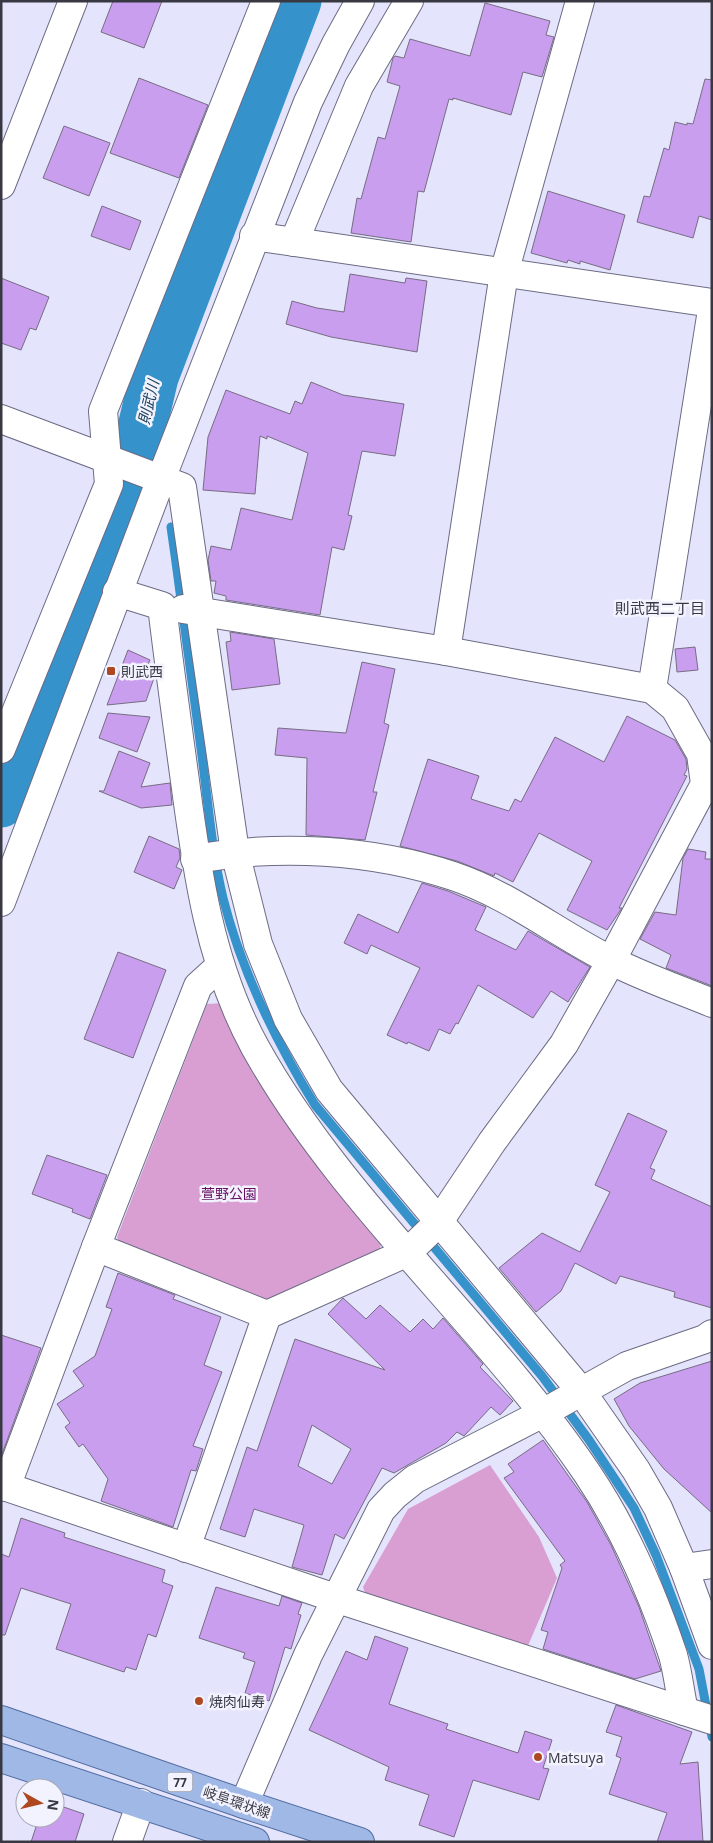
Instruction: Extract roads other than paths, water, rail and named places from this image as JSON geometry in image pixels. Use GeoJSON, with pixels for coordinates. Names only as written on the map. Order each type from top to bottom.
{"type":"FeatureCollection","features":[{"type":"Feature","properties":{"kind":"main road","name":"岐阜環状線"},"geometry":{"type":"LineString","coordinates":[[1,1720],[360,1842]]}},
{"type":"Feature","properties":{"kind":"main road","name":"77"},"geometry":{"type":"LineString","coordinates":[[1,1758],[255,1842]]}},
{"type":"Feature","properties":{"kind":"street"},"geometry":{"type":"LineString","coordinates":[[1,185],[73,1]]}},
{"type":"Feature","properties":{"kind":"street"},"geometry":{"type":"LineString","coordinates":[[133,468],[103,411],[266,1]]}},
{"type":"Feature","properties":{"kind":"street"},"geometry":{"type":"LineString","coordinates":[[1,902],[117,592],[133,468],[254,236],[308,102],[336,44],[360,1]]}},
{"type":"Feature","properties":{"kind":"street"},"geometry":{"type":"LineString","coordinates":[[294,242],[359,86],[409,1]]}},
{"type":"Feature","properties":{"kind":"street"},"geometry":{"type":"LineString","coordinates":[[446,651],[504,273],[580,1]]}},
{"type":"Feature","properties":{"kind":"street"},"geometry":{"type":"LineString","coordinates":[[254,236],[712,303]]}},
{"type":"Feature","properties":{"kind":"street"},"geometry":{"type":"LineString","coordinates":[[652,689],[712,310]]}},
{"type":"Feature","properties":{"kind":"street"},"geometry":{"type":"LineString","coordinates":[[1,419],[182,487],[180,609],[214,856],[220,966],[254,1046],[334,1164],[423,1237],[561,1402],[640,1478],[658,1508],[684,1568],[712,1645]]}},
{"type":"Feature","properties":{"kind":"street"},"geometry":{"type":"LineString","coordinates":[[1,749],[109,484],[133,468]]}},
{"type":"Feature","properties":{"kind":"street"},"geometry":{"type":"LineString","coordinates":[[117,592],[180,609],[446,651],[652,689],[675,708],[702,754],[708,784],[564,1044],[423,1237],[267,1315],[186,1548]]}},
{"type":"Feature","properties":{"kind":"street"},"geometry":{"type":"LineString","coordinates":[[180,609],[214,856],[258,944],[288,1019],[329,1090],[516,1378],[561,1402],[588,1474],[621,1530],[641,1574],[698,1715]]}},
{"type":"Feature","properties":{"kind":"street"},"geometry":{"type":"LineString","coordinates":[[214,856],[297,851],[356,855],[411,865],[454,876],[496,895],[611,961],[712,1002]]}},
{"type":"Feature","properties":{"kind":"street"},"geometry":{"type":"LineString","coordinates":[[220,966],[198,986],[4,1486],[338,1599],[698,1715]]}},
{"type":"Feature","properties":{"kind":"street"},"geometry":{"type":"LineString","coordinates":[[96,1247],[267,1315]]}},
{"type":"Feature","properties":{"kind":"street"},"geometry":{"type":"LineString","coordinates":[[244,1804],[308,1655],[382,1510],[395,1495],[415,1479],[627,1366],[705,1339],[712,1334]]}},
{"type":"Feature","properties":{"kind":"street"},"geometry":{"type":"LineString","coordinates":[[684,1568],[712,1564]]}},
{"type":"Feature","properties":{"kind":"street"},"geometry":{"type":"LineString","coordinates":[[127,1842],[141,1803]]}},
{"type":"Feature","properties":{"kind":"waterway","name":"則武川"},"geometry":{"type":"LineString","coordinates":[[1,803],[105,535],[141,432],[154,377],[297,1]]}},
{"type":"Feature","properties":{"kind":"waterway"},"geometry":{"type":"LineString","coordinates":[[171,527],[219,881],[240,953],[261,1005],[286,1056],[315,1105],[542,1376],[589,1440],[634,1508],[656,1555],[699,1669],[712,1737]]}},
{"type":"Feature","properties":{"kind":"place","name":"則武西"},"geometry":{"type":"Point","coordinates":[111,671]}},
{"type":"Feature","properties":{"kind":"place","name":"焼肉仙寿"},"geometry":{"type":"Point","coordinates":[199,1701]}},
{"type":"Feature","properties":{"kind":"place","name":"Matsuya"},"geometry":{"type":"Point","coordinates":[538,1757]}},
{"type":"Feature","properties":{"kind":"district","name":"則武西二丁目"},"geometry":{"type":"Point","coordinates":[660,608]}},
{"type":"Feature","properties":{"kind":"park label","name":"萱野公園"},"geometry":{"type":"Point","coordinates":[229,1193]}}]}
